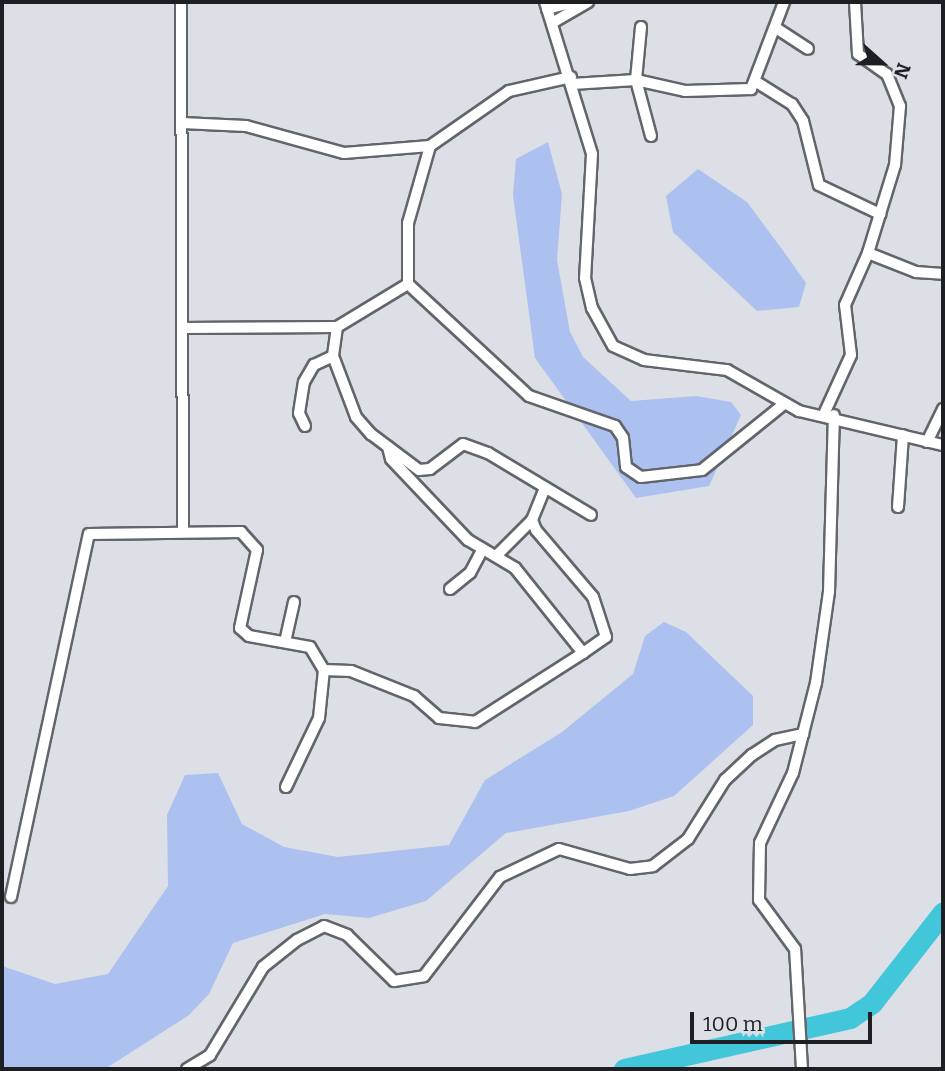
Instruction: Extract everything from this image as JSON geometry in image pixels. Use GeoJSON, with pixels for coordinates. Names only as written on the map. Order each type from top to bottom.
{"type":"FeatureCollection","features":[{"type":"Feature","properties":{"kind":"street"},"geometry":{"type":"LineString","coordinates":[[181,2],[183,532]]}},
{"type":"Feature","properties":{"kind":"street"},"geometry":{"type":"LineString","coordinates":[[575,2],[546,6],[592,154],[585,278],[602,331],[627,354],[727,370],[784,404],[943,445]]}},
{"type":"Feature","properties":{"kind":"street"},"geometry":{"type":"LineString","coordinates":[[552,23],[588,2]]}},
{"type":"Feature","properties":{"kind":"street"},"geometry":{"type":"LineString","coordinates":[[758,83],[785,2]]}},
{"type":"Feature","properties":{"kind":"street"},"geometry":{"type":"LineString","coordinates":[[802,1069],[795,949],[760,900],[760,843],[793,774],[829,593],[829,414],[851,355],[845,305],[868,253],[895,165],[900,106],[887,74],[858,54],[855,2]]}},
{"type":"Feature","properties":{"kind":"street"},"geometry":{"type":"LineString","coordinates":[[641,27],[636,80],[651,136]]}},
{"type":"Feature","properties":{"kind":"street"},"geometry":{"type":"LineString","coordinates":[[776,28],[808,49]]}},
{"type":"Feature","properties":{"kind":"street"},"geometry":{"type":"LineString","coordinates":[[182,123],[246,126],[344,153],[430,146],[509,90],[571,81],[636,80],[697,92],[758,83],[792,104],[803,121],[819,185],[880,214]]}},
{"type":"Feature","properties":{"kind":"street"},"geometry":{"type":"LineString","coordinates":[[430,146],[408,223],[408,284],[529,396],[615,426],[624,438],[625,467],[641,477],[702,470],[784,404]]}},
{"type":"Feature","properties":{"kind":"street"},"geometry":{"type":"LineString","coordinates":[[868,253],[916,272],[943,274]]}},
{"type":"Feature","properties":{"kind":"street"},"geometry":{"type":"LineString","coordinates":[[182,328],[337,327],[408,284]]}},
{"type":"Feature","properties":{"kind":"street"},"geometry":{"type":"LineString","coordinates":[[337,327],[333,356],[356,417],[388,447],[419,470],[430,469],[463,444],[591,516]]}},
{"type":"Feature","properties":{"kind":"street"},"geometry":{"type":"LineString","coordinates":[[305,426],[299,413],[304,382],[314,365],[333,356]]}},
{"type":"Feature","properties":{"kind":"street"},"geometry":{"type":"LineString","coordinates":[[927,442],[943,409]]}},
{"type":"Feature","properties":{"kind":"street"},"geometry":{"type":"LineString","coordinates":[[898,507],[903,435]]}},
{"type":"Feature","properties":{"kind":"street"},"geometry":{"type":"LineString","coordinates":[[388,447],[391,459],[483,549],[515,568],[583,653]]}},
{"type":"Feature","properties":{"kind":"street"},"geometry":{"type":"LineString","coordinates":[[496,556],[532,520],[545,488]]}},
{"type":"Feature","properties":{"kind":"street"},"geometry":{"type":"LineString","coordinates":[[324,670],[351,671],[414,696],[439,718],[475,722],[606,637],[599,611],[532,520]]}},
{"type":"Feature","properties":{"kind":"street"},"geometry":{"type":"LineString","coordinates":[[11,897],[89,534],[241,532],[254,540],[257,550],[240,628],[310,647],[324,670],[320,718],[286,787]]}},
{"type":"Feature","properties":{"kind":"street"},"geometry":{"type":"LineString","coordinates":[[450,589],[470,573],[483,549]]}},
{"type":"Feature","properties":{"kind":"street"},"geometry":{"type":"LineString","coordinates":[[285,642],[294,602]]}},
{"type":"Feature","properties":{"kind":"street"},"geometry":{"type":"LineString","coordinates":[[187,1069],[210,1055],[263,967],[297,940],[324,926],[347,935],[394,981],[424,976],[500,877],[559,849],[630,869],[653,866],[688,839],[725,780],[752,755],[775,740],[803,734]]}},
{"type":"Feature","properties":{"kind":"shaded area"},"geometry":{"type":"Polygon","coordinates":[[[548,142],[562,194],[557,260],[570,332],[583,357],[631,401],[696,396],[731,402],[741,415],[709,486],[636,498],[535,358],[513,195],[516,159],[548,142]]]}},
{"type":"Feature","properties":{"kind":"shaded area"},"geometry":{"type":"Polygon","coordinates":[[[698,169],[747,202],[787,256],[806,283],[799,307],[757,311],[673,232],[666,196],[698,169]]]}},
{"type":"Feature","properties":{"kind":"shaded area"},"geometry":{"type":"Polygon","coordinates":[[[664,622],[686,632],[753,696],[753,725],[674,796],[629,811],[506,833],[426,901],[369,918],[325,914],[233,943],[209,994],[189,1015],[105,1069],[2,1069],[2,966],[55,984],[108,974],[168,886],[167,815],[185,775],[218,773],[242,824],[284,847],[338,857],[449,845],[485,780],[562,732],[633,674],[645,636],[664,622]]]}},
{"type":"Feature","properties":{"kind":"waterway"},"geometry":{"type":"LineString","coordinates":[[624,1069],[850,1018],[872,1003],[943,912]]}}]}
